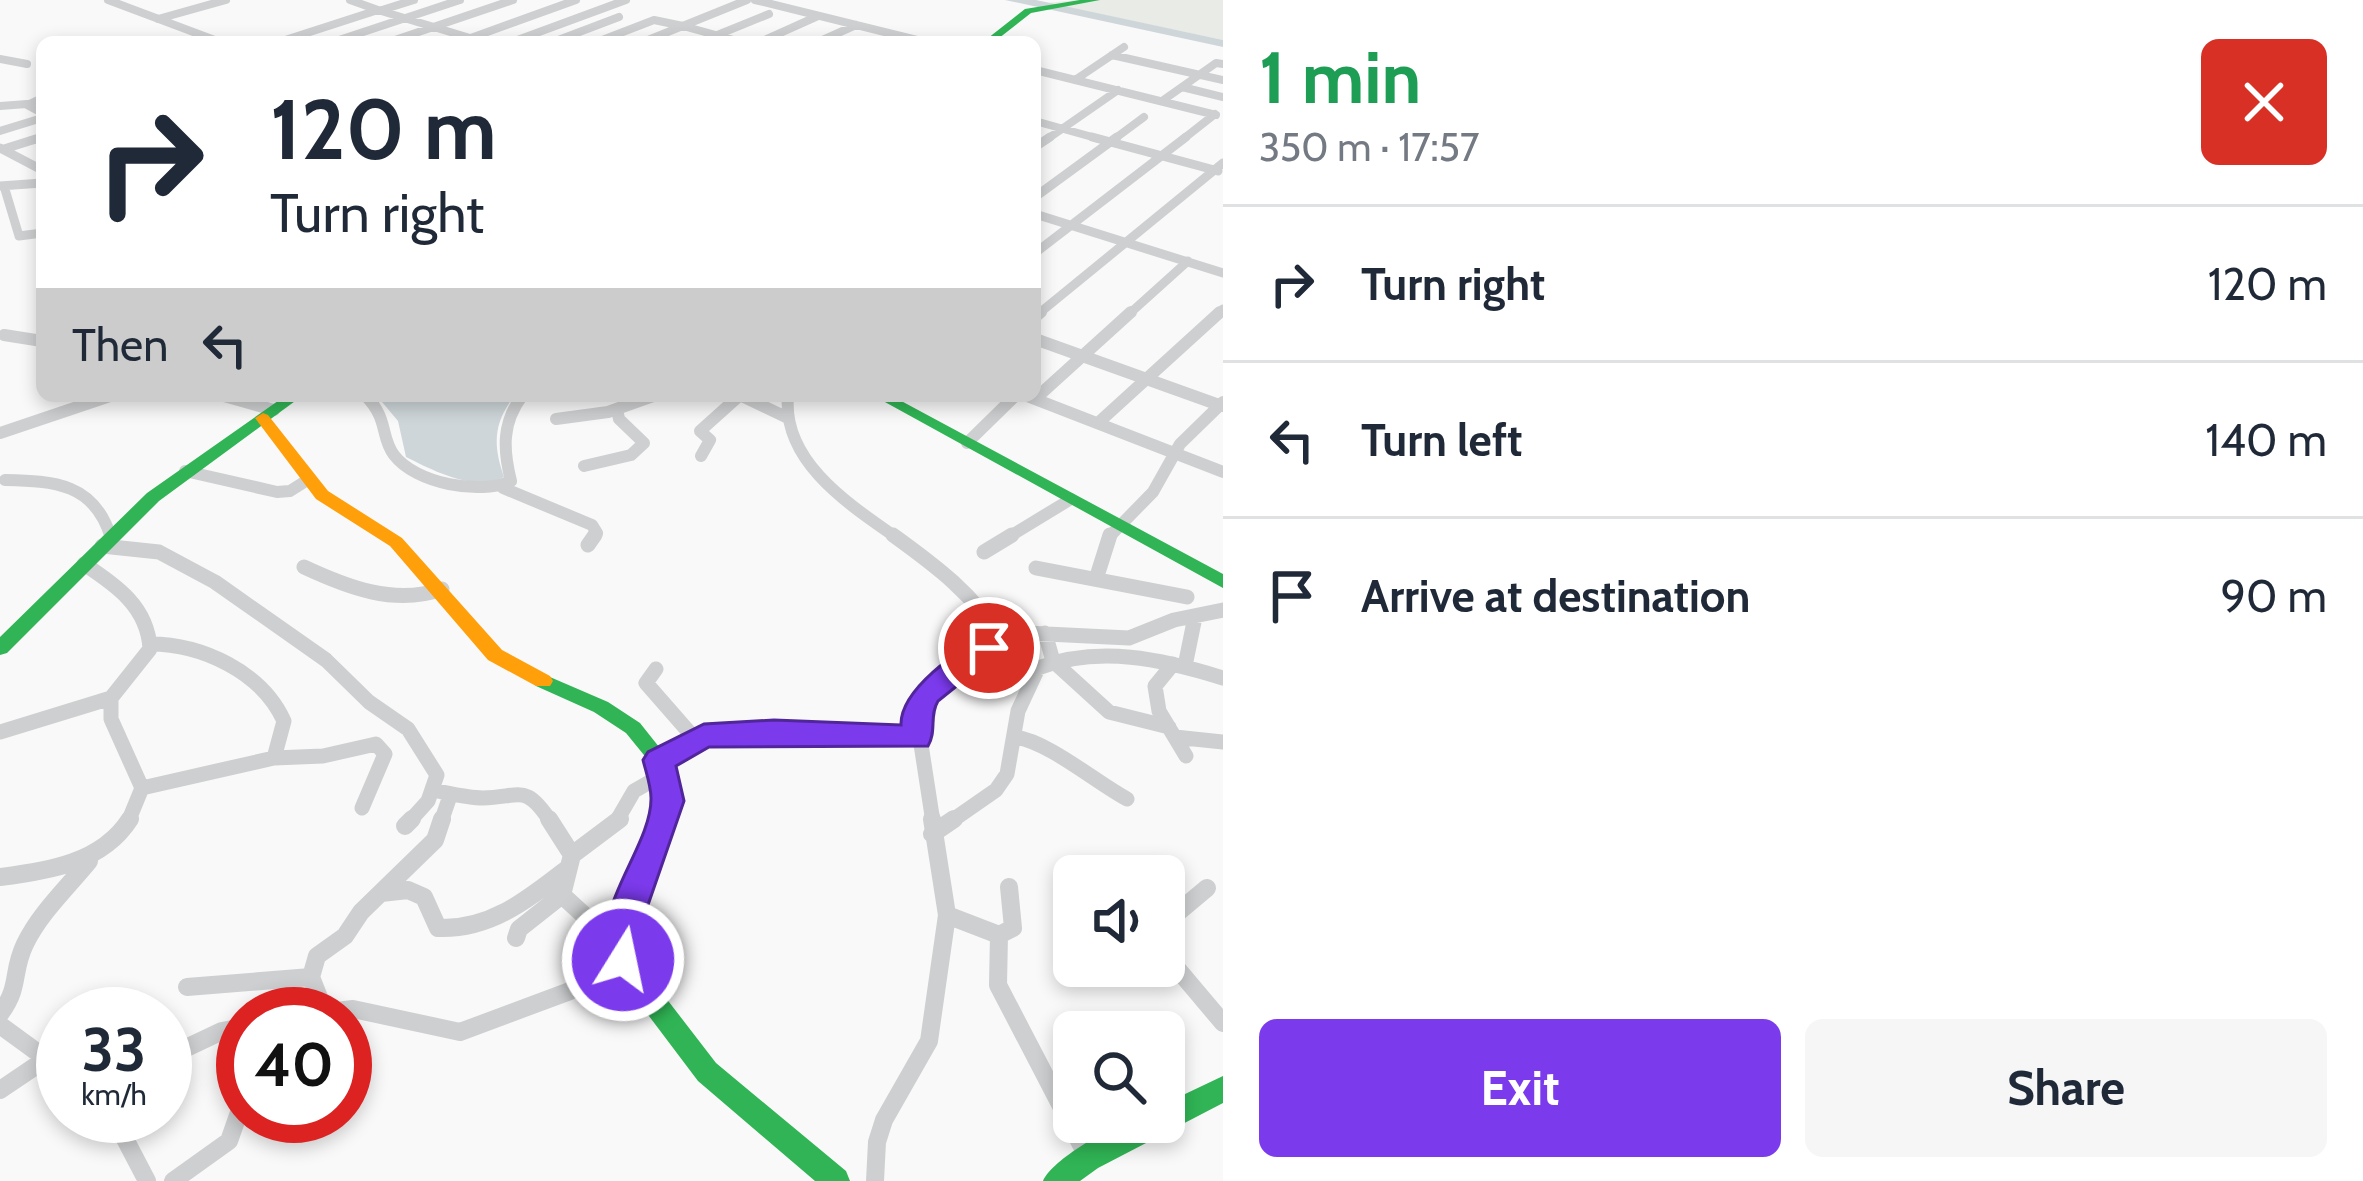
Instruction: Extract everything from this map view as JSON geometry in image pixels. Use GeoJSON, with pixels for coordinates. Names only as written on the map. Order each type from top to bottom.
{"type":"FeatureCollection","features":[{"type":"Feature","properties":{"kind":"main road"},"geometry":{"type":"LineString","coordinates":[[996,36],[1033,9],[1096,0]]}},
{"type":"Feature","properties":{"kind":"main road"},"geometry":{"type":"LineString","coordinates":[[0,648],[185,471],[286,402]]}},
{"type":"Feature","properties":{"kind":"main road"},"geometry":{"type":"LineString","coordinates":[[892,402],[1223,582]]}},
{"type":"Feature","properties":{"kind":"main road"},"geometry":{"type":"LineString","coordinates":[[268,414],[309,479],[335,506],[396,542],[442,589],[495,655],[513,669],[633,728],[660,768],[668,801],[622,928],[623,956],[674,1031],[726,1092],[813,1156],[836,1181]]}},
{"type":"Feature","properties":{"kind":"main road"},"geometry":{"type":"LineString","coordinates":[[1185,1108],[1223,1089]]}},
{"type":"Feature","properties":{"kind":"main road"},"geometry":{"type":"LineString","coordinates":[[1057,1181],[1116,1143]]}},
{"type":"Feature","properties":{"kind":"street"},"geometry":{"type":"LineString","coordinates":[[108,0],[204,36]]}},
{"type":"Feature","properties":{"kind":"street"},"geometry":{"type":"LineString","coordinates":[[158,19],[226,0]]}},
{"type":"Feature","properties":{"kind":"street"},"geometry":{"type":"LineString","coordinates":[[350,0],[463,36]]}},
{"type":"Feature","properties":{"kind":"street"},"geometry":{"type":"LineString","coordinates":[[299,36],[414,0]]}},
{"type":"Feature","properties":{"kind":"street"},"geometry":{"type":"LineString","coordinates":[[350,36],[460,0]]}},
{"type":"Feature","properties":{"kind":"street"},"geometry":{"type":"LineString","coordinates":[[406,36],[513,0]]}},
{"type":"Feature","properties":{"kind":"street"},"geometry":{"type":"LineString","coordinates":[[476,36],[576,0]]}},
{"type":"Feature","properties":{"kind":"street"},"geometry":{"type":"LineString","coordinates":[[528,36],[626,0]]}},
{"type":"Feature","properties":{"kind":"street"},"geometry":{"type":"LineString","coordinates":[[659,36],[751,0],[893,36]]}},
{"type":"Feature","properties":{"kind":"street"},"geometry":{"type":"LineString","coordinates":[[716,35],[769,14]]}},
{"type":"Feature","properties":{"kind":"street"},"geometry":{"type":"LineString","coordinates":[[568,36],[619,16]]}},
{"type":"Feature","properties":{"kind":"street"},"geometry":{"type":"LineString","coordinates":[[773,36],[818,16]]}},
{"type":"Feature","properties":{"kind":"street"},"geometry":{"type":"LineString","coordinates":[[613,36],[654,20],[719,36]]}},
{"type":"Feature","properties":{"kind":"street"},"geometry":{"type":"LineString","coordinates":[[831,36],[856,25]]}},
{"type":"Feature","properties":{"kind":"street"},"geometry":{"type":"LineString","coordinates":[[1075,80],[1124,47]]}},
{"type":"Feature","properties":{"kind":"street"},"geometry":{"type":"LineString","coordinates":[[1112,55],[1223,80]]}},
{"type":"Feature","properties":{"kind":"street"},"geometry":{"type":"LineString","coordinates":[[0,59],[27,64]]}},
{"type":"Feature","properties":{"kind":"street"},"geometry":{"type":"LineString","coordinates":[[1162,101],[1216,63],[1223,64]]}},
{"type":"Feature","properties":{"kind":"street"},"geometry":{"type":"LineString","coordinates":[[1041,72],[1219,115]]}},
{"type":"Feature","properties":{"kind":"street"},"geometry":{"type":"LineString","coordinates":[[1182,87],[1223,97]]}},
{"type":"Feature","properties":{"kind":"street"},"geometry":{"type":"LineString","coordinates":[[1041,143],[1118,90]]}},
{"type":"Feature","properties":{"kind":"street"},"geometry":{"type":"LineString","coordinates":[[0,106],[36,100]]}},
{"type":"Feature","properties":{"kind":"street"},"geometry":{"type":"LineString","coordinates":[[27,104],[36,111]]}},
{"type":"Feature","properties":{"kind":"street"},"geometry":{"type":"LineString","coordinates":[[1041,248],[1219,115]]}},
{"type":"Feature","properties":{"kind":"street"},"geometry":{"type":"LineString","coordinates":[[0,131],[36,117]]}},
{"type":"Feature","properties":{"kind":"street"},"geometry":{"type":"LineString","coordinates":[[1041,193],[1144,117]]}},
{"type":"Feature","properties":{"kind":"street"},"geometry":{"type":"LineString","coordinates":[[1041,123],[1220,168]]}},
{"type":"Feature","properties":{"kind":"street"},"geometry":{"type":"LineString","coordinates":[[2,148],[36,139]]}},
{"type":"Feature","properties":{"kind":"street"},"geometry":{"type":"LineString","coordinates":[[2,148],[36,166]]}},
{"type":"Feature","properties":{"kind":"street"},"geometry":{"type":"LineString","coordinates":[[30,163],[36,161]]}},
{"type":"Feature","properties":{"kind":"street"},"geometry":{"type":"LineString","coordinates":[[1041,312],[1220,168]]}},
{"type":"Feature","properties":{"kind":"street"},"geometry":{"type":"LineString","coordinates":[[36,183],[2,186],[19,236],[36,233]]}},
{"type":"Feature","properties":{"kind":"street"},"geometry":{"type":"LineString","coordinates":[[1041,216],[1223,272]]}},
{"type":"Feature","properties":{"kind":"street"},"geometry":{"type":"LineString","coordinates":[[1041,389],[1188,261]]}},
{"type":"Feature","properties":{"kind":"street"},"geometry":{"type":"LineString","coordinates":[[1097,423],[1223,309]]}},
{"type":"Feature","properties":{"kind":"street"},"geometry":{"type":"LineString","coordinates":[[4,335],[36,340]]}},
{"type":"Feature","properties":{"kind":"street"},"geometry":{"type":"LineString","coordinates":[[1041,341],[1222,405],[1173,453],[1166,474],[1149,496],[1116,523],[1100,548],[1097,576]]}},
{"type":"Feature","properties":{"kind":"street"},"geometry":{"type":"LineString","coordinates":[[0,433],[92,402]]}},
{"type":"Feature","properties":{"kind":"street"},"geometry":{"type":"LineString","coordinates":[[239,402],[268,414]]}},
{"type":"Feature","properties":{"kind":"street"},"geometry":{"type":"LineString","coordinates":[[372,402],[386,415],[394,455],[404,464],[475,488],[503,488],[592,526],[597,533],[588,545]]}},
{"type":"Feature","properties":{"kind":"street"},"geometry":{"type":"LineString","coordinates":[[503,488],[512,482],[502,448],[506,424],[519,402]]}},
{"type":"Feature","properties":{"kind":"street"},"geometry":{"type":"LineString","coordinates":[[556,419],[636,402]]}},
{"type":"Feature","properties":{"kind":"street"},"geometry":{"type":"LineString","coordinates":[[701,456],[710,440],[700,430],[734,402]]}},
{"type":"Feature","properties":{"kind":"street"},"geometry":{"type":"LineString","coordinates":[[754,402],[786,417]]}},
{"type":"Feature","properties":{"kind":"street"},"geometry":{"type":"LineString","coordinates":[[787,402],[786,417],[824,486],[947,574],[988,617],[1002,641]]}},
{"type":"Feature","properties":{"kind":"street"},"geometry":{"type":"LineString","coordinates":[[968,442],[1009,402]]}},
{"type":"Feature","properties":{"kind":"street"},"geometry":{"type":"LineString","coordinates":[[1041,402],[1223,472]]}},
{"type":"Feature","properties":{"kind":"street"},"geometry":{"type":"LineString","coordinates":[[584,466],[631,455],[644,442],[620,419],[617,409]]}},
{"type":"Feature","properties":{"kind":"street"},"geometry":{"type":"LineString","coordinates":[[185,471],[277,492],[290,491],[309,479]]}},
{"type":"Feature","properties":{"kind":"street"},"geometry":{"type":"LineString","coordinates":[[5,480],[62,481],[105,518],[106,542],[159,552],[187,563],[326,661],[369,702],[408,729],[437,775],[441,793],[435,841],[381,892],[345,936],[317,956],[313,987]]}},
{"type":"Feature","properties":{"kind":"street"},"geometry":{"type":"LineString","coordinates":[[985,552],[1071,499]]}},
{"type":"Feature","properties":{"kind":"street"},"geometry":{"type":"LineString","coordinates":[[84,564],[136,606],[150,644]]}},
{"type":"Feature","properties":{"kind":"street"},"geometry":{"type":"LineString","coordinates":[[304,566],[364,589],[415,598],[442,589]]}},
{"type":"Feature","properties":{"kind":"street"},"geometry":{"type":"LineString","coordinates":[[1036,568],[1097,576],[1167,597],[1187,597]]}},
{"type":"Feature","properties":{"kind":"street"},"geometry":{"type":"LineString","coordinates":[[875,1181],[877,1142],[884,1120],[929,1041],[947,915],[917,737],[916,712],[927,693],[1002,641],[1026,633],[1129,638],[1174,620],[1223,610]]}},
{"type":"Feature","properties":{"kind":"street"},"geometry":{"type":"LineString","coordinates":[[1186,756],[1159,711],[1156,686],[1179,665],[1195,617]]}},
{"type":"Feature","properties":{"kind":"street"},"geometry":{"type":"LineString","coordinates":[[1046,633],[1053,661],[1109,712],[1223,742]]}},
{"type":"Feature","properties":{"kind":"street"},"geometry":{"type":"LineString","coordinates":[[150,644],[181,643],[271,694],[284,721],[274,758]]}},
{"type":"Feature","properties":{"kind":"street"},"geometry":{"type":"LineString","coordinates":[[0,1014],[16,993],[15,967],[35,922],[134,816],[142,788],[111,719],[111,698],[150,644]]}},
{"type":"Feature","properties":{"kind":"street"},"geometry":{"type":"LineString","coordinates":[[932,834],[950,817],[996,790],[1007,774],[1018,711],[1038,668],[1053,661],[1125,656],[1223,678]]}},
{"type":"Feature","properties":{"kind":"street"},"geometry":{"type":"LineString","coordinates":[[656,669],[646,683],[695,739]]}},
{"type":"Feature","properties":{"kind":"street"},"geometry":{"type":"LineString","coordinates":[[0,732],[111,698]]}},
{"type":"Feature","properties":{"kind":"street"},"geometry":{"type":"LineString","coordinates":[[381,892],[408,890],[424,897],[438,928],[474,927],[522,902],[620,819],[634,791],[695,739],[774,731],[917,737]]}},
{"type":"Feature","properties":{"kind":"street"},"geometry":{"type":"LineString","coordinates":[[1015,736],[1036,740],[1084,776],[1127,800]]}},
{"type":"Feature","properties":{"kind":"street"},"geometry":{"type":"LineString","coordinates":[[142,788],[274,758],[323,756],[376,744],[385,754],[362,808]]}},
{"type":"Feature","properties":{"kind":"street"},"geometry":{"type":"LineString","coordinates":[[404,826],[441,793],[482,798],[519,790],[537,801],[570,861],[562,896],[519,929],[516,938]]}},
{"type":"Feature","properties":{"kind":"street"},"geometry":{"type":"LineString","coordinates":[[0,877],[89,861]]}},
{"type":"Feature","properties":{"kind":"street"},"geometry":{"type":"LineString","coordinates":[[947,915],[999,935],[1013,928],[1009,887]]}},
{"type":"Feature","properties":{"kind":"street"},"geometry":{"type":"LineString","coordinates":[[1185,906],[1207,888]]}},
{"type":"Feature","properties":{"kind":"street"},"geometry":{"type":"LineString","coordinates":[[372,1013],[460,1032],[554,999],[623,956],[562,896]]}},
{"type":"Feature","properties":{"kind":"street"},"geometry":{"type":"LineString","coordinates":[[999,935],[998,986],[1088,1158]]}},
{"type":"Feature","properties":{"kind":"street"},"geometry":{"type":"LineString","coordinates":[[187,987],[311,977]]}},
{"type":"Feature","properties":{"kind":"street"},"geometry":{"type":"LineString","coordinates":[[1185,978],[1223,1023]]}},
{"type":"Feature","properties":{"kind":"street"},"geometry":{"type":"LineString","coordinates":[[0,1025],[36,1052]]}},
{"type":"Feature","properties":{"kind":"street"},"geometry":{"type":"LineString","coordinates":[[0,1090],[36,1073]]}},
{"type":"Feature","properties":{"kind":"street"},"geometry":{"type":"LineString","coordinates":[[130,1143],[147,1181]]}},
{"type":"Feature","properties":{"kind":"street"},"geometry":{"type":"LineString","coordinates":[[173,1181],[231,1143]]}},
{"type":"Feature","properties":{"kind":"shaded area"},"geometry":{"type":"Polygon","coordinates":[[[1005,0],[1036,0],[1223,40],[1223,47],[1005,0]]]}},
{"type":"Feature","properties":{"kind":"shaded area"},"geometry":{"type":"Polygon","coordinates":[[[1223,0],[1223,40],[1046,3],[1223,0]]]}},
{"type":"Feature","properties":{"kind":"shaded area"},"geometry":{"type":"Polygon","coordinates":[[[382,402],[510,402],[497,435],[504,477],[467,481],[406,457],[398,421],[382,402]]]}},
{"type":"Feature","properties":{"kind":"traffic: fast"},"geometry":{"type":"LineString","coordinates":[[996,36],[1028,11],[1096,0]]}},
{"type":"Feature","properties":{"kind":"traffic: fast"},"geometry":{"type":"LineString","coordinates":[[0,648],[153,497],[287,402]]}},
{"type":"Feature","properties":{"kind":"traffic: fast"},"geometry":{"type":"LineString","coordinates":[[892,402],[1223,582]]}},
{"type":"Feature","properties":{"kind":"traffic: fast"},"geometry":{"type":"LineString","coordinates":[[543,681],[601,707],[633,728],[657,757],[666,786],[664,815],[622,931],[627,967],[707,1072],[836,1181]]}},
{"type":"Feature","properties":{"kind":"traffic: fast"},"geometry":{"type":"LineString","coordinates":[[1185,1108],[1223,1089]]}},
{"type":"Feature","properties":{"kind":"traffic: fast"},"geometry":{"type":"LineString","coordinates":[[1057,1181],[1117,1143]]}},
{"type":"Feature","properties":{"kind":"traffic: slow"},"geometry":{"type":"LineString","coordinates":[[263,418],[322,495],[396,542],[495,655],[543,681]]}},
{"type":"Feature","properties":{"kind":"route"},"geometry":{"type":"LineString","coordinates":[[623,960],[622,928],[668,801],[659,760],[704,736],[774,731],[917,737],[916,712],[927,693],[989,648]]}}]}
